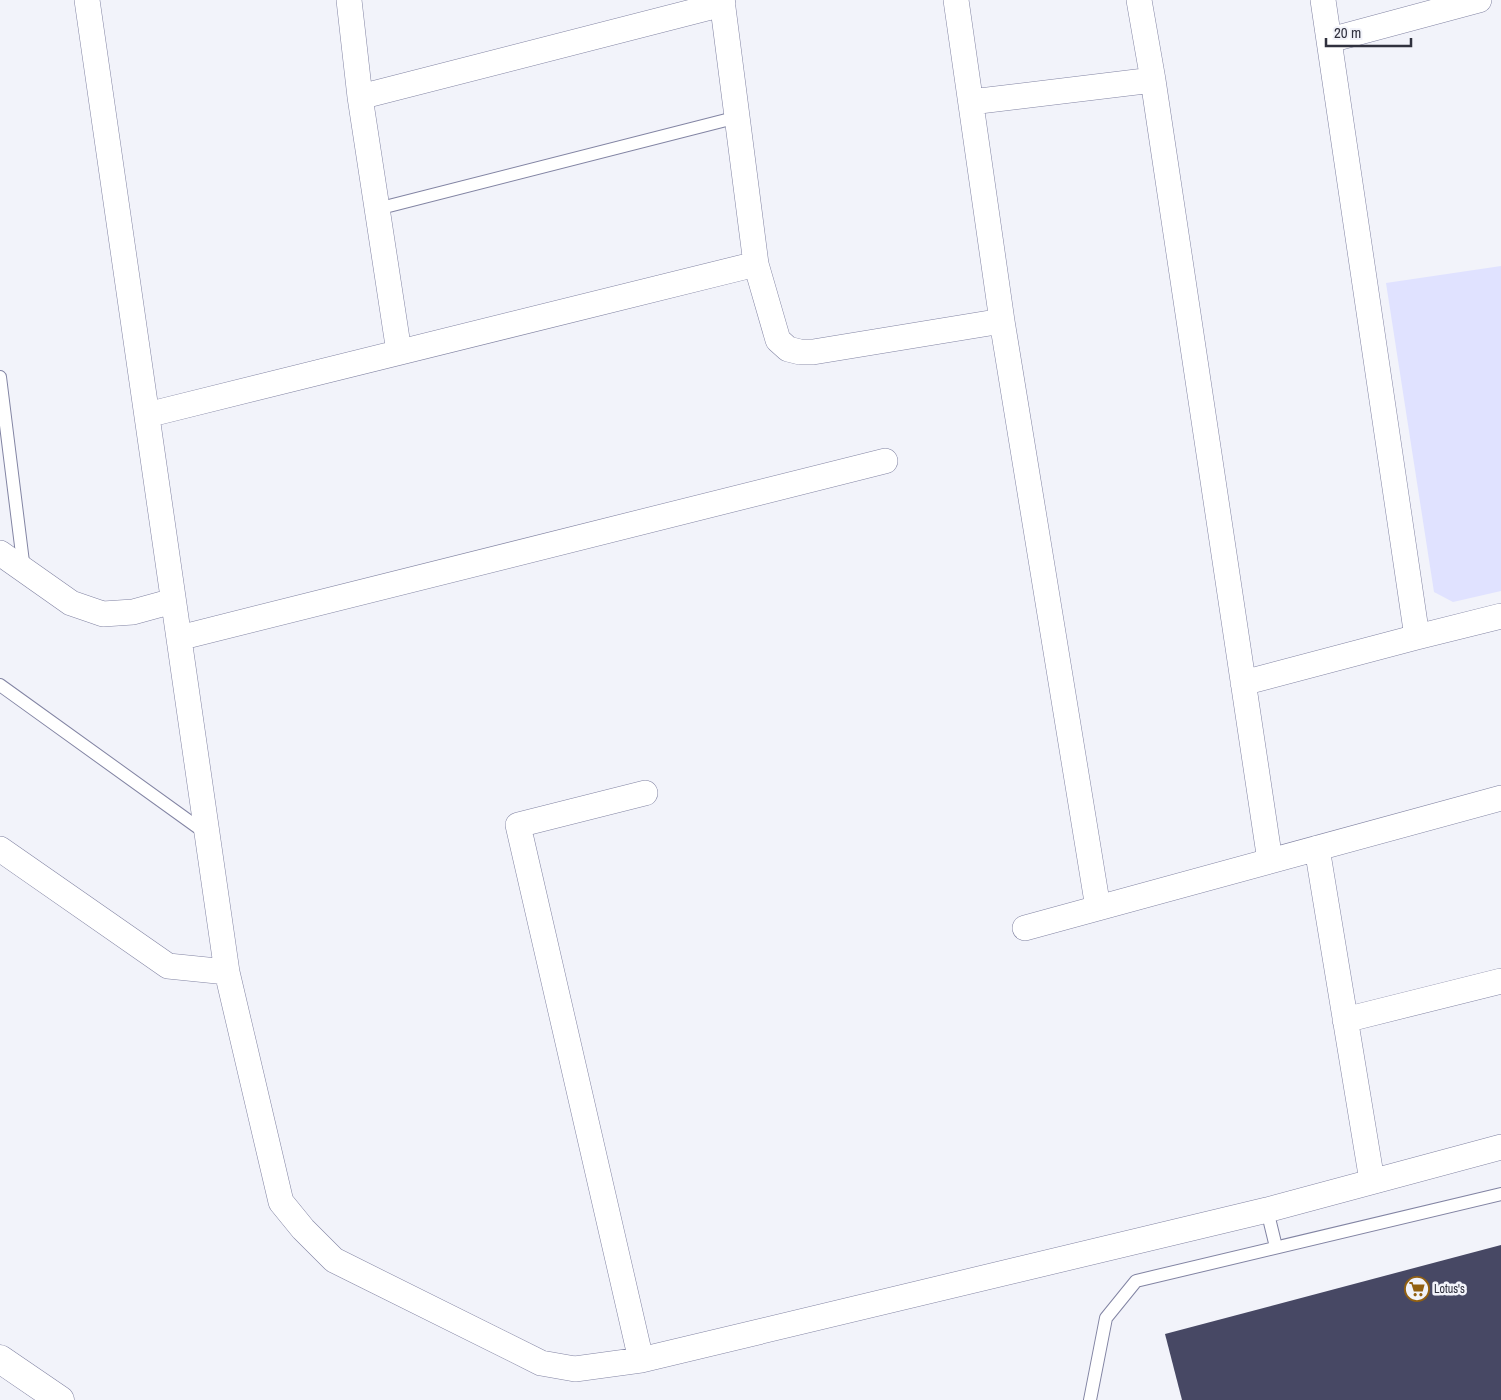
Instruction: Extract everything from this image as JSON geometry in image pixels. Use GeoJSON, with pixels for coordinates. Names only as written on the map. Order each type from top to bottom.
{"type":"FeatureCollection","features":[{"type":"Feature","properties":{"kind":"main road"},"geometry":{"type":"LineString","coordinates":[[0,1360],[60,1400]]}},
{"type":"Feature","properties":{"kind":"street"},"geometry":{"type":"LineString","coordinates":[[86,0],[227,972],[281,1202],[303,1229],[334,1260],[541,1363],[576,1369],[641,1360],[1268,1210],[1501,1147]]}},
{"type":"Feature","properties":{"kind":"street"},"geometry":{"type":"LineString","coordinates":[[348,0],[360,97],[399,352]]}},
{"type":"Feature","properties":{"kind":"street"},"geometry":{"type":"LineString","coordinates":[[956,0],[1002,321],[1098,908]]}},
{"type":"Feature","properties":{"kind":"street"},"geometry":{"type":"LineString","coordinates":[[1139,0],[1153,80],[1270,861]]}},
{"type":"Feature","properties":{"kind":"street"},"geometry":{"type":"LineString","coordinates":[[1323,0],[1417,637]]}},
{"type":"Feature","properties":{"kind":"street"},"geometry":{"type":"LineString","coordinates":[[1330,40],[1480,0]]}},
{"type":"Feature","properties":{"kind":"street"},"geometry":{"type":"LineString","coordinates":[[360,97],[723,2],[756,264],[778,340],[788,349],[800,352],[813,352],[1002,321]]}},
{"type":"Feature","properties":{"kind":"street"},"geometry":{"type":"LineString","coordinates":[[972,102],[1153,80]]}},
{"type":"Feature","properties":{"kind":"street"},"geometry":{"type":"LineString","coordinates":[[147,415],[756,264]]}},
{"type":"Feature","properties":{"kind":"street"},"geometry":{"type":"LineString","coordinates":[[179,638],[885,461]]}},
{"type":"Feature","properties":{"kind":"street"},"geometry":{"type":"LineString","coordinates":[[0,553],[24,572],[71,603],[104,614],[133,612],[173,601]]}},
{"type":"Feature","properties":{"kind":"street"},"geometry":{"type":"LineString","coordinates":[[1243,683],[1501,616]]}},
{"type":"Feature","properties":{"kind":"street"},"geometry":{"type":"LineString","coordinates":[[641,1360],[518,825],[645,793]]}},
{"type":"Feature","properties":{"kind":"street"},"geometry":{"type":"LineString","coordinates":[[1025,928],[1501,798]]}},
{"type":"Feature","properties":{"kind":"street"},"geometry":{"type":"LineString","coordinates":[[1317,848],[1372,1181]]}},
{"type":"Feature","properties":{"kind":"street"},"geometry":{"type":"LineString","coordinates":[[0,849],[168,966],[227,972]]}},
{"type":"Feature","properties":{"kind":"street"},"geometry":{"type":"LineString","coordinates":[[1345,1020],[1501,981]]}},
{"type":"Feature","properties":{"kind":"lane"},"geometry":{"type":"LineString","coordinates":[[377,209],[738,117]]}},
{"type":"Feature","properties":{"kind":"lane"},"geometry":{"type":"LineString","coordinates":[[0,377],[24,572]]}},
{"type":"Feature","properties":{"kind":"lane"},"geometry":{"type":"LineString","coordinates":[[0,685],[207,834]]}},
{"type":"Feature","properties":{"kind":"lane"},"geometry":{"type":"LineString","coordinates":[[1090,1400],[1106,1318],[1136,1280],[1501,1194]]}},
{"type":"Feature","properties":{"kind":"lane"},"geometry":{"type":"LineString","coordinates":[[1268,1210],[1276,1247]]}},
{"type":"Feature","properties":{"kind":"shaded area"},"geometry":{"type":"Polygon","coordinates":[[[1501,266],[1501,591],[1453,602],[1434,592],[1386,283],[1501,266]]]}},
{"type":"Feature","properties":{"kind":"building","name":"Lotus's"},"geometry":{"type":"Polygon","coordinates":[[[1501,1245],[1501,1400],[1182,1400],[1165,1334],[1501,1245]]]}},
{"type":"Feature","properties":{"kind":"place","name":"Lotus's"},"geometry":{"type":"Point","coordinates":[1417,1289]}}]}
